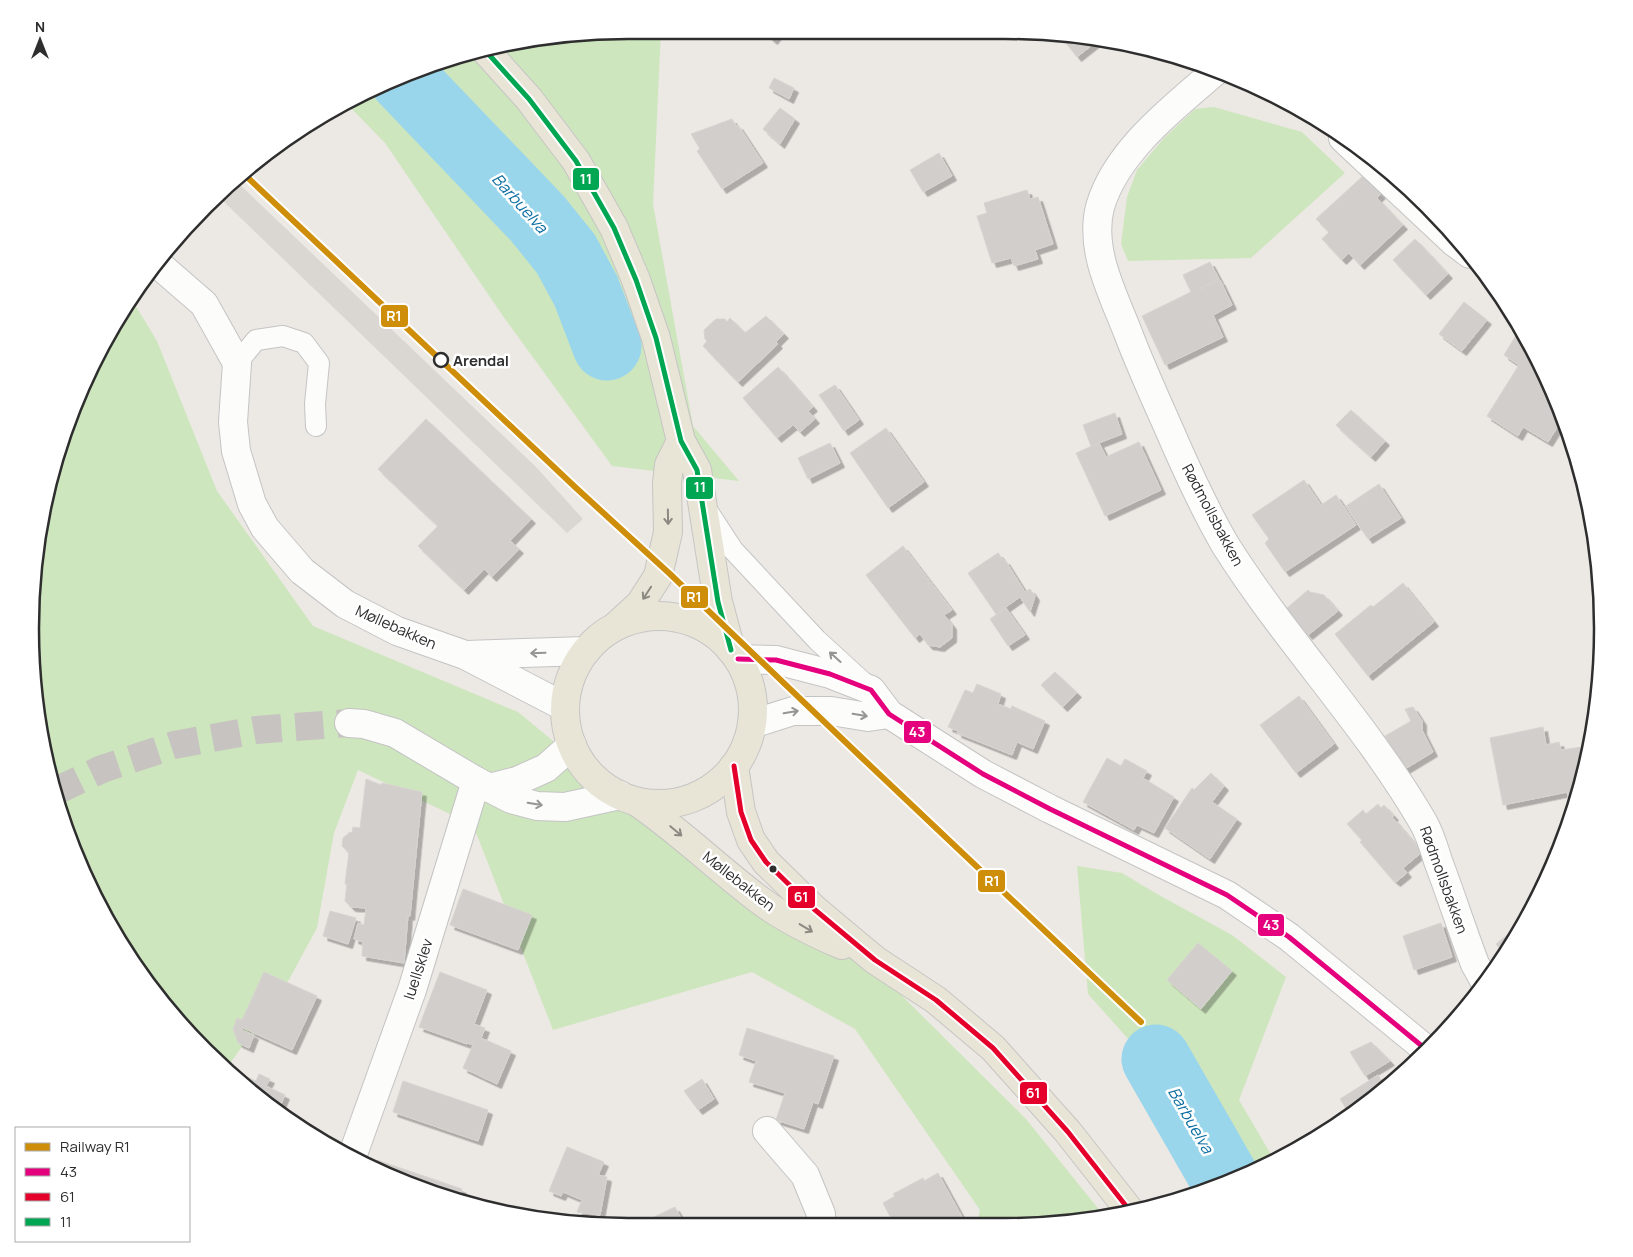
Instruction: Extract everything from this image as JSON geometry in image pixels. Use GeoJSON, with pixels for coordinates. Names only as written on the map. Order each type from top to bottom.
{"type":"FeatureCollection","features":[{"type":"Feature","properties":{"kind":"main road"},"geometry":{"type":"LineString","coordinates":[[490,56],[529,99],[576,161],[614,228],[636,280],[656,338],[681,441],[697,470],[718,602],[735,654],[748,679],[753,701],[752,724],[742,754],[719,782],[701,794],[681,802],[659,804],[628,799]]}},
{"type":"Feature","properties":{"kind":"main road"},"geometry":{"type":"LineString","coordinates":[[616,627],[640,604],[658,576],[668,532],[667,483],[669,465],[681,441]]}},
{"type":"Feature","properties":{"kind":"main road"},"geometry":{"type":"LineString","coordinates":[[616,627],[650,617],[669,617],[687,621],[704,628],[735,654]]}},
{"type":"Feature","properties":{"kind":"main road","name":"Møllebakken"},"geometry":{"type":"LineString","coordinates":[[616,627],[586,651],[571,678],[565,707],[568,733],[580,760],[604,786],[665,821],[762,902],[814,932],[875,960]]}},
{"type":"Feature","properties":{"kind":"main road","name":"Møllebakken"},"geometry":{"type":"LineString","coordinates":[[734,766],[741,812],[751,840],[766,862],[814,909],[875,960],[936,1000],[993,1048],[1068,1132],[1126,1206]]}},
{"type":"Feature","properties":{"kind":"street","name":"Rødmollsbakken"},"geometry":{"type":"LineString","coordinates":[[1210,76],[1166,114],[1132,149],[1110,181],[1100,208],[1097,229],[1099,248],[1106,277],[1138,359],[1188,472],[1225,543],[1256,590],[1367,737],[1422,819],[1442,869],[1475,964],[1481,975]]}},
{"type":"Feature","properties":{"kind":"street"},"geometry":{"type":"LineString","coordinates":[[1407,197],[1426,216]]}},
{"type":"Feature","properties":{"kind":"street"},"geometry":{"type":"LineString","coordinates":[[162,268],[204,304],[237,363]]}},
{"type":"Feature","properties":{"kind":"street","name":"Møllebakken"},"geometry":{"type":"LineString","coordinates":[[237,363],[233,422],[236,451],[252,504],[265,528],[302,570],[345,604],[397,631],[465,655],[565,707]]}},
{"type":"Feature","properties":{"kind":"street","name":"Møllebakken"},"geometry":{"type":"LineString","coordinates":[[465,655],[586,651]]}},
{"type":"Feature","properties":{"kind":"street"},"geometry":{"type":"LineString","coordinates":[[735,654],[776,660],[830,674],[871,690],[890,714],[983,774],[1050,809],[1227,895],[1289,937],[1422,1046]]}},
{"type":"Feature","properties":{"kind":"street"},"geometry":{"type":"LineString","coordinates":[[752,724],[793,711],[831,710],[868,717],[890,714]]}},
{"type":"Feature","properties":{"kind":"street"},"geometry":{"type":"LineString","coordinates":[[349,723],[364,724],[395,733],[482,785],[511,799],[546,806],[564,807],[628,799]]}},
{"type":"Feature","properties":{"kind":"street"},"geometry":{"type":"LineString","coordinates":[[482,785],[517,782],[546,768],[572,745]]}},
{"type":"Feature","properties":{"kind":"street","name":"Iuellsklev"},"geometry":{"type":"LineString","coordinates":[[354,1150],[412,990],[482,785]]}},
{"type":"Feature","properties":{"kind":"street"},"geometry":{"type":"LineString","coordinates":[[767,1131],[805,1175],[821,1218]]}},
{"type":"Feature","properties":{"kind":"lane"},"geometry":{"type":"LineString","coordinates":[[237,363],[256,340],[283,336],[304,343],[319,363],[315,404],[316,426]]}},
{"type":"Feature","properties":{"kind":"lane"},"geometry":{"type":"LineString","coordinates":[[703,504],[734,550],[817,640],[871,690]]}},
{"type":"Feature","properties":{"kind":"green space"},"geometry":{"type":"Polygon","coordinates":[[[661,39],[653,204],[693,426],[739,481],[612,466],[505,319],[385,143],[352,109],[403,84],[439,70],[513,50],[552,44],[590,40],[661,39]]]}},
{"type":"Feature","properties":{"kind":"green space"},"geometry":{"type":"Polygon","coordinates":[[[1214,107],[1302,132],[1345,173],[1251,258],[1128,261],[1121,244],[1127,197],[1137,170],[1164,138],[1195,109],[1214,107]]]}},
{"type":"Feature","properties":{"kind":"green space"},"geometry":{"type":"Polygon","coordinates":[[[135,305],[157,341],[217,491],[313,626],[518,712],[689,853],[872,966],[1026,1119],[1099,1210],[1043,1217],[978,1218],[980,1210],[855,1029],[752,972],[553,1030],[473,825],[358,770],[334,833],[317,928],[286,985],[230,1063],[211,1046],[161,988],[138,956],[118,923],[84,854],[70,818],[50,744],[40,667],[39,628],[40,590],[50,513],[70,439],[84,403],[100,368],[135,305]]]}},
{"type":"Feature","properties":{"kind":"green space"},"geometry":{"type":"Polygon","coordinates":[[[1077,866],[1122,873],[1232,935],[1286,977],[1239,1100],[1271,1154],[1243,1167],[1088,994],[1077,866]]]}},
{"type":"Feature","properties":{"kind":"shaded area"},"geometry":{"type":"Polygon","coordinates":[[[240,185],[536,467],[583,519],[567,533],[223,201],[240,185]]]}},
{"type":"Feature","properties":{"kind":"building"},"geometry":{"type":"Polygon","coordinates":[[[1066,42],[1091,46],[1077,57],[1066,42]]]}},
{"type":"Feature","properties":{"kind":"building"},"geometry":{"type":"Polygon","coordinates":[[[774,78],[794,88],[789,99],[769,88],[774,78]]]}},
{"type":"Feature","properties":{"kind":"building"},"geometry":{"type":"Polygon","coordinates":[[[780,108],[795,119],[780,144],[763,129],[780,108]]]}},
{"type":"Feature","properties":{"kind":"building"},"geometry":{"type":"Polygon","coordinates":[[[732,119],[763,163],[722,189],[697,151],[700,149],[691,134],[732,119]]]}},
{"type":"Feature","properties":{"kind":"building"},"geometry":{"type":"Polygon","coordinates":[[[939,153],[952,176],[923,192],[910,170],[939,153]]]}},
{"type":"Feature","properties":{"kind":"building"},"geometry":{"type":"Polygon","coordinates":[[[1364,175],[1381,194],[1377,198],[1403,225],[1360,265],[1349,253],[1342,260],[1322,239],[1329,232],[1316,219],[1364,175]]]}},
{"type":"Feature","properties":{"kind":"building"},"geometry":{"type":"Polygon","coordinates":[[[1027,190],[1030,199],[1038,197],[1053,244],[1035,250],[1038,259],[1014,266],[1011,258],[992,263],[977,216],[987,213],[984,203],[1027,190]]]}},
{"type":"Feature","properties":{"kind":"building"},"geometry":{"type":"Polygon","coordinates":[[[1415,239],[1448,274],[1426,295],[1393,260],[1415,239]]]}},
{"type":"Feature","properties":{"kind":"building"},"geometry":{"type":"Polygon","coordinates":[[[1210,262],[1219,279],[1200,288],[1220,280],[1232,305],[1213,315],[1223,337],[1165,365],[1142,316],[1191,292],[1183,275],[1210,262]]]}},
{"type":"Feature","properties":{"kind":"building"},"geometry":{"type":"Polygon","coordinates":[[[1464,302],[1487,320],[1462,351],[1439,334],[1464,302]]]}},
{"type":"Feature","properties":{"kind":"building"},"geometry":{"type":"Polygon","coordinates":[[[766,316],[784,334],[776,342],[778,344],[738,382],[703,346],[707,341],[704,330],[716,319],[725,319],[727,322],[730,318],[745,333],[766,316]]]}},
{"type":"Feature","properties":{"kind":"building"},"geometry":{"type":"Polygon","coordinates":[[[1516,336],[1533,368],[1558,426],[1548,442],[1523,427],[1518,436],[1487,416],[1519,365],[1504,355],[1516,336]]]}},
{"type":"Feature","properties":{"kind":"building"},"geometry":{"type":"Polygon","coordinates":[[[778,367],[813,407],[808,411],[815,419],[800,432],[793,425],[777,438],[743,398],[778,367]]]}},
{"type":"Feature","properties":{"kind":"building"},"geometry":{"type":"Polygon","coordinates":[[[835,385],[859,420],[844,431],[819,395],[835,385]]]}},
{"type":"Feature","properties":{"kind":"building"},"geometry":{"type":"Polygon","coordinates":[[[1351,410],[1385,441],[1371,457],[1336,425],[1351,410]]]}},
{"type":"Feature","properties":{"kind":"building"},"geometry":{"type":"Polygon","coordinates":[[[1115,413],[1122,434],[1091,446],[1083,425],[1115,413]]]}},
{"type":"Feature","properties":{"kind":"building"},"geometry":{"type":"Polygon","coordinates":[[[426,419],[531,519],[510,541],[519,549],[492,577],[484,569],[464,590],[418,546],[438,526],[378,469],[426,419]]]}},
{"type":"Feature","properties":{"kind":"building"},"geometry":{"type":"Polygon","coordinates":[[[886,428],[924,482],[888,508],[850,453],[886,428]]]}},
{"type":"Feature","properties":{"kind":"building"},"geometry":{"type":"Polygon","coordinates":[[[1139,442],[1161,490],[1105,516],[1076,453],[1099,443],[1106,457],[1139,442]]]}},
{"type":"Feature","properties":{"kind":"building"},"geometry":{"type":"Polygon","coordinates":[[[830,443],[840,463],[808,479],[798,458],[830,443]]]}},
{"type":"Feature","properties":{"kind":"building"},"geometry":{"type":"Polygon","coordinates":[[[1304,480],[1321,505],[1336,495],[1356,525],[1285,572],[1265,543],[1269,539],[1252,515],[1304,480]]]}},
{"type":"Feature","properties":{"kind":"building"},"geometry":{"type":"Polygon","coordinates":[[[1379,484],[1401,518],[1368,539],[1346,506],[1379,484]]]}},
{"type":"Feature","properties":{"kind":"building"},"geometry":{"type":"Polygon","coordinates":[[[903,546],[952,610],[944,615],[952,625],[952,638],[940,647],[928,645],[920,634],[915,638],[866,575],[903,546]]]}},
{"type":"Feature","properties":{"kind":"building"},"geometry":{"type":"Polygon","coordinates":[[[998,553],[1005,560],[1025,592],[1030,589],[1035,596],[1030,612],[1020,597],[996,614],[968,573],[998,553]]]}},
{"type":"Feature","properties":{"kind":"building"},"geometry":{"type":"Polygon","coordinates":[[[1403,583],[1434,622],[1368,676],[1335,634],[1371,605],[1373,607],[1403,583]]]}},
{"type":"Feature","properties":{"kind":"building"},"geometry":{"type":"Polygon","coordinates":[[[1308,590],[1324,595],[1338,611],[1308,635],[1286,609],[1308,590]]]}},
{"type":"Feature","properties":{"kind":"building"},"geometry":{"type":"Polygon","coordinates":[[[1006,608],[1025,635],[1008,646],[990,619],[1006,608]]]}},
{"type":"Feature","properties":{"kind":"building"},"geometry":{"type":"Polygon","coordinates":[[[1055,672],[1077,693],[1063,707],[1041,685],[1055,672]]]}},
{"type":"Feature","properties":{"kind":"building"},"geometry":{"type":"Polygon","coordinates":[[[977,684],[1001,694],[998,704],[1011,709],[1012,706],[1045,721],[1033,749],[1017,742],[1012,755],[957,733],[958,731],[948,727],[965,690],[973,693],[977,684]]]}},
{"type":"Feature","properties":{"kind":"building"},"geometry":{"type":"Polygon","coordinates":[[[1299,696],[1334,744],[1296,773],[1260,725],[1299,696]]]}},
{"type":"Feature","properties":{"kind":"building"},"geometry":{"type":"Polygon","coordinates":[[[1413,707],[1422,721],[1422,730],[1433,752],[1405,769],[1385,736],[1411,721],[1405,709],[1413,707]]]}},
{"type":"Feature","properties":{"kind":"building"},"geometry":{"type":"Polygon","coordinates":[[[1543,727],[1546,745],[1559,742],[1561,750],[1582,747],[1569,799],[1567,792],[1503,805],[1490,738],[1543,727]]]}},
{"type":"Feature","properties":{"kind":"building"},"geometry":{"type":"Polygon","coordinates":[[[1107,758],[1121,766],[1125,759],[1147,771],[1143,778],[1174,797],[1154,833],[1137,825],[1134,830],[1083,802],[1107,758]]]}},
{"type":"Feature","properties":{"kind":"building"},"geometry":{"type":"Polygon","coordinates":[[[1211,773],[1224,786],[1212,802],[1237,819],[1210,859],[1165,828],[1192,788],[1194,790],[1211,773]]]}},
{"type":"Feature","properties":{"kind":"building"},"geometry":{"type":"Polygon","coordinates":[[[366,779],[381,785],[382,783],[422,792],[404,963],[362,956],[363,942],[354,939],[358,923],[364,925],[366,908],[351,907],[345,901],[349,853],[342,846],[343,838],[350,832],[352,833],[353,827],[360,828],[366,779]]]}},
{"type":"Feature","properties":{"kind":"building"},"geometry":{"type":"Polygon","coordinates":[[[1378,804],[1381,808],[1384,805],[1422,852],[1403,868],[1407,873],[1396,882],[1360,842],[1362,840],[1347,824],[1363,810],[1366,814],[1378,804]]]}},
{"type":"Feature","properties":{"kind":"building"},"geometry":{"type":"Polygon","coordinates":[[[463,889],[532,915],[518,950],[450,925],[463,889]]]}},
{"type":"Feature","properties":{"kind":"building"},"geometry":{"type":"Polygon","coordinates":[[[330,911],[356,918],[348,944],[323,936],[330,911]]]}},
{"type":"Feature","properties":{"kind":"building"},"geometry":{"type":"Polygon","coordinates":[[[1441,923],[1452,957],[1414,970],[1403,936],[1441,923]]]}},
{"type":"Feature","properties":{"kind":"building"},"geometry":{"type":"Polygon","coordinates":[[[1508,934],[1500,948],[1496,944],[1508,934]]]}},
{"type":"Feature","properties":{"kind":"building"},"geometry":{"type":"Polygon","coordinates":[[[1198,943],[1232,971],[1201,1009],[1167,980],[1198,943]]]}},
{"type":"Feature","properties":{"kind":"building"},"geometry":{"type":"Polygon","coordinates":[[[264,972],[317,996],[292,1050],[243,1028],[242,1030],[254,1035],[249,1048],[238,1043],[233,1029],[237,1018],[242,1020],[264,972]]]}},
{"type":"Feature","properties":{"kind":"building"},"geometry":{"type":"Polygon","coordinates":[[[440,972],[487,990],[474,1024],[485,1028],[481,1038],[511,1051],[497,1084],[463,1068],[473,1045],[419,1027],[440,972]]]}},
{"type":"Feature","properties":{"kind":"building"},"geometry":{"type":"Polygon","coordinates":[[[747,1028],[834,1056],[818,1104],[813,1102],[804,1129],[776,1120],[785,1093],[749,1082],[756,1061],[739,1055],[747,1028]]]}},
{"type":"Feature","properties":{"kind":"building"},"geometry":{"type":"Polygon","coordinates":[[[1371,1042],[1390,1061],[1365,1076],[1350,1052],[1371,1042]]]}},
{"type":"Feature","properties":{"kind":"building"},"geometry":{"type":"Polygon","coordinates":[[[259,1074],[270,1079],[266,1086],[285,1095],[281,1105],[245,1076],[256,1081],[259,1074]]]}},
{"type":"Feature","properties":{"kind":"building"},"geometry":{"type":"Polygon","coordinates":[[[1378,1075],[1382,1081],[1346,1109],[1340,1099],[1378,1075]]]}},
{"type":"Feature","properties":{"kind":"building"},"geometry":{"type":"Polygon","coordinates":[[[702,1079],[714,1099],[698,1110],[684,1091],[702,1079]]]}},
{"type":"Feature","properties":{"kind":"building"},"geometry":{"type":"Polygon","coordinates":[[[403,1081],[488,1110],[478,1141],[393,1112],[403,1081]]]}},
{"type":"Feature","properties":{"kind":"building"},"geometry":{"type":"Polygon","coordinates":[[[567,1147],[604,1162],[598,1175],[607,1177],[600,1215],[577,1212],[582,1200],[563,1192],[561,1196],[549,1191],[567,1147]]]}},
{"type":"Feature","properties":{"kind":"building"},"geometry":{"type":"Polygon","coordinates":[[[377,1161],[462,1189],[460,1193],[439,1187],[377,1161]]]}},
{"type":"Feature","properties":{"kind":"building"},"geometry":{"type":"Polygon","coordinates":[[[938,1173],[962,1217],[891,1218],[883,1203],[895,1196],[893,1194],[923,1178],[924,1181],[938,1173]]]}},
{"type":"Feature","properties":{"kind":"building"},"geometry":{"type":"Polygon","coordinates":[[[675,1207],[681,1218],[654,1218],[675,1207]]]}},
{"type":"Feature","properties":{"kind":"waterway","name":"Barbuelva"},"geometry":{"type":"LineString","coordinates":[[407,82],[537,218],[566,254],[586,291],[607,346]]}},
{"type":"Feature","properties":{"kind":"waterway","name":"Barbuelva"},"geometry":{"type":"LineString","coordinates":[[1156,1059],[1223,1176]]}},
{"type":"Feature","properties":{"kind":"tunnel"},"geometry":{"type":"LineString","coordinates":[[61,789],[102,769],[174,745],[256,730],[349,723]]}},
{"type":"Feature","properties":{"kind":"rail line","name":"R1"},"geometry":{"type":"LineString","coordinates":[[248,178],[575,487],[670,574],[1141,1022]]}},
{"type":"Feature","properties":{"kind":"transit line","name":"11"},"geometry":{"type":"LineString","coordinates":[[490,56],[529,99],[576,161],[614,228],[636,280],[656,338],[681,441],[697,470],[718,602],[731,650]]}},
{"type":"Feature","properties":{"kind":"transit line","name":"43"},"geometry":{"type":"LineString","coordinates":[[738,659],[776,660],[830,674],[871,690],[889,714],[983,774],[1050,809],[1227,895],[1289,937],[1422,1046]]}},
{"type":"Feature","properties":{"kind":"transit line","name":"61"},"geometry":{"type":"LineString","coordinates":[[734,766],[741,812],[751,840],[766,862],[814,909],[875,960],[936,1000],[993,1048],[1068,1132],[1126,1206]]}},
{"type":"Feature","properties":{"kind":"place","name":"Arendal"},"geometry":{"type":"Point","coordinates":[441,360]}}]}
